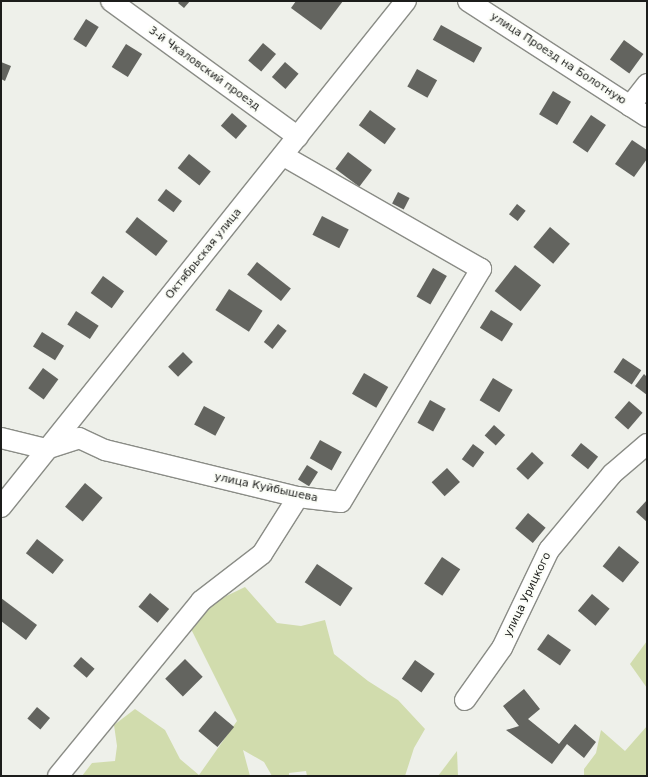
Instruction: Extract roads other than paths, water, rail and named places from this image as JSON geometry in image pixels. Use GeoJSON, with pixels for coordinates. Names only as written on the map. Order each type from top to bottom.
{"type":"FeatureCollection","features":[{"type":"Feature","properties":{"kind":"street","name":"3-й Чкаловский проезд"},"geometry":{"type":"LineString","coordinates":[[111,1],[298,137]]}},
{"type":"Feature","properties":{"kind":"street","name":"Октябрьская улица"},"geometry":{"type":"LineString","coordinates":[[1,507],[46,449],[284,156],[406,1]]}},
{"type":"Feature","properties":{"kind":"street","name":"улица Проезд на Болотную"},"geometry":{"type":"LineString","coordinates":[[468,1],[647,117]]}},
{"type":"Feature","properties":{"kind":"street"},"geometry":{"type":"LineString","coordinates":[[630,106],[647,84]]}},
{"type":"Feature","properties":{"kind":"street","name":"улица Куйбышева"},"geometry":{"type":"LineString","coordinates":[[46,449],[79,438],[105,450],[298,497],[341,502],[481,269],[284,156]]}},
{"type":"Feature","properties":{"kind":"street"},"geometry":{"type":"LineString","coordinates":[[1,438],[46,449]]}},
{"type":"Feature","properties":{"kind":"street","name":"улица Урицкого"},"geometry":{"type":"LineString","coordinates":[[465,700],[502,648],[549,550],[612,474],[647,444]]}},
{"type":"Feature","properties":{"kind":"street"},"geometry":{"type":"LineString","coordinates":[[58,776],[200,601],[262,554],[298,497]]}}]}
